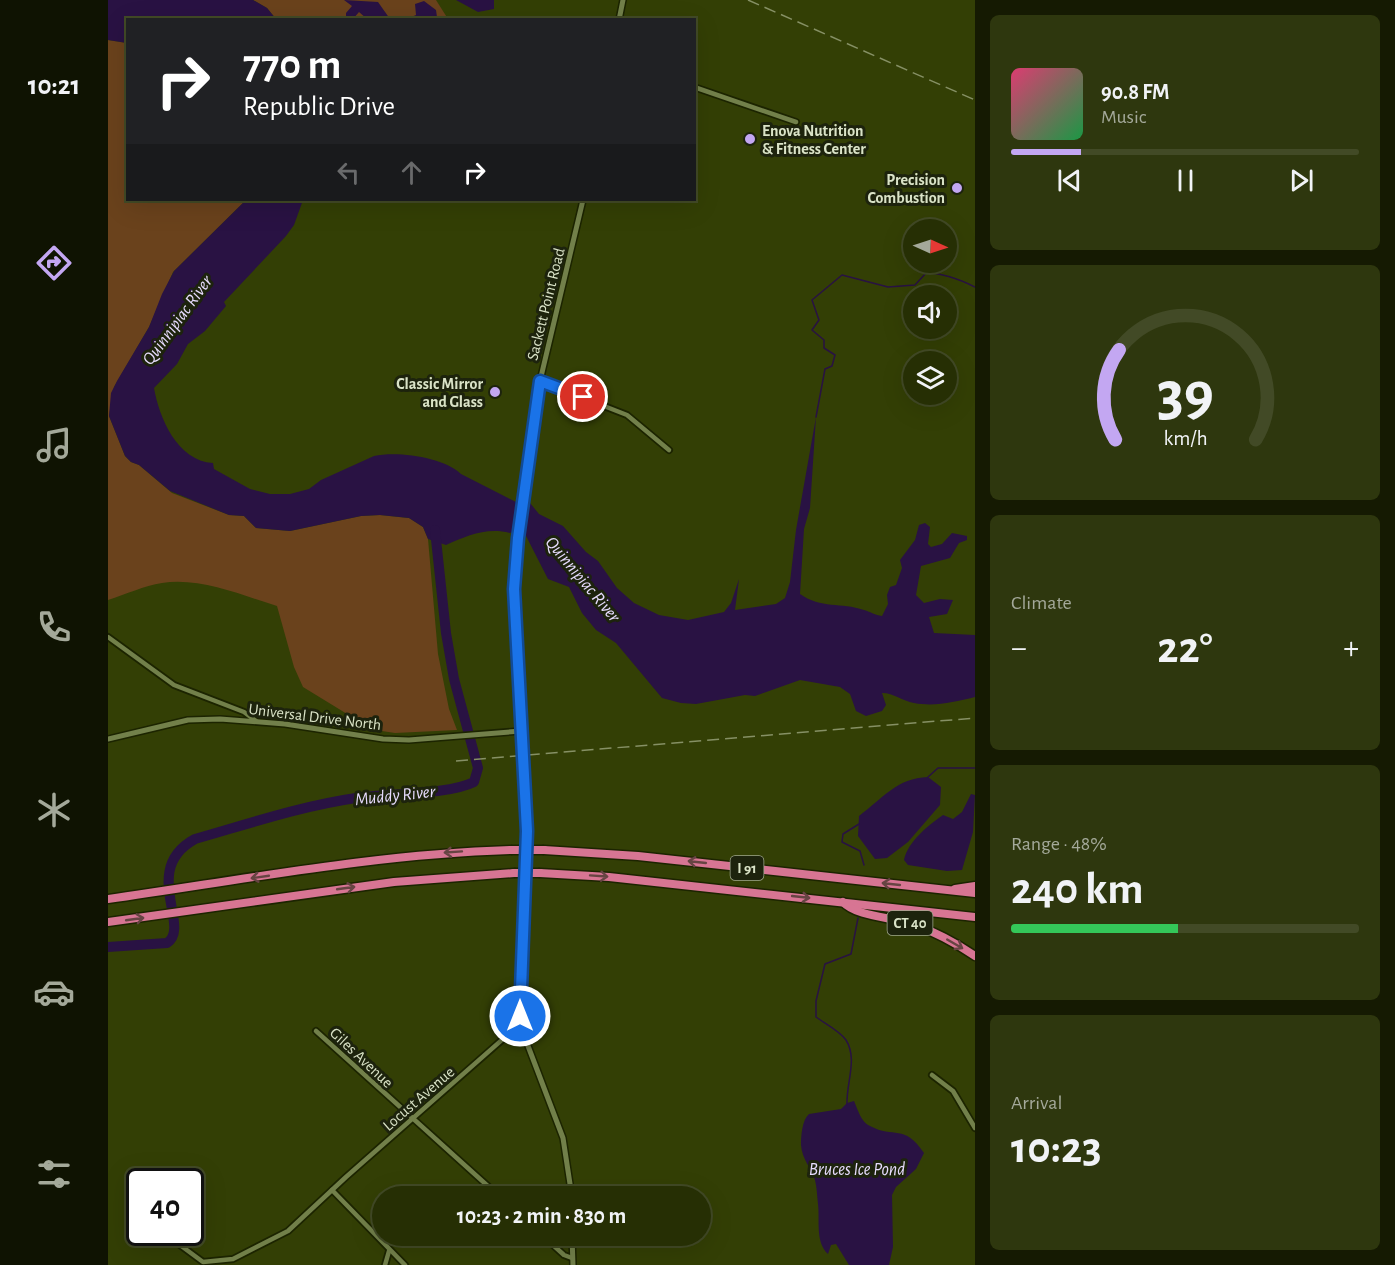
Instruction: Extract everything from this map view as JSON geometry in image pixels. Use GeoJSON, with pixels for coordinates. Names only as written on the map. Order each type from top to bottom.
{"type":"FeatureCollection","features":[{"type":"Feature","properties":{"kind":"highway","name":"I 91"},"geometry":{"type":"LineString","coordinates":[[108,899],[405,857],[511,850],[648,857],[975,893]]}},
{"type":"Feature","properties":{"kind":"highway","name":"I 91"},"geometry":{"type":"LineString","coordinates":[[108,922],[423,878],[514,873],[609,877],[975,916]]}},
{"type":"Feature","properties":{"kind":"highway"},"geometry":{"type":"LineString","coordinates":[[949,890],[975,885]]}},
{"type":"Feature","properties":{"kind":"highway","name":"CT 40"},"geometry":{"type":"LineString","coordinates":[[842,902],[855,911],[888,917],[930,931],[975,956]]}},
{"type":"Feature","properties":{"kind":"street"},"geometry":{"type":"LineString","coordinates":[[619,18],[623,0]]}},
{"type":"Feature","properties":{"kind":"street"},"geometry":{"type":"LineString","coordinates":[[696,88],[796,122]]}},
{"type":"Feature","properties":{"kind":"street","name":"Sackett Point Road"},"geometry":{"type":"LineString","coordinates":[[571,1186],[567,1156],[560,1129],[522,1028],[520,993],[527,831],[514,599],[519,531],[540,381],[583,201]]}},
{"type":"Feature","properties":{"kind":"street"},"geometry":{"type":"LineString","coordinates":[[540,381],[627,415],[669,450]]}},
{"type":"Feature","properties":{"kind":"street"},"geometry":{"type":"LineString","coordinates":[[108,637],[174,685],[244,712],[256,721]]}},
{"type":"Feature","properties":{"kind":"street","name":"Universal Drive North"},"geometry":{"type":"LineString","coordinates":[[108,739],[188,720],[256,721],[383,739],[409,740],[448,735],[521,731]]}},
{"type":"Feature","properties":{"kind":"street","name":"Locust Avenue"},"geometry":{"type":"LineString","coordinates":[[181,1246],[203,1262],[232,1259],[288,1231],[511,1032],[522,1028]]}},
{"type":"Feature","properties":{"kind":"street","name":"Giles Avenue"},"geometry":{"type":"LineString","coordinates":[[316,1031],[488,1186]]}},
{"type":"Feature","properties":{"kind":"street"},"geometry":{"type":"LineString","coordinates":[[932,1075],[953,1091],[975,1128]]}},
{"type":"Feature","properties":{"kind":"street"},"geometry":{"type":"LineString","coordinates":[[332,1190],[405,1265]]}},
{"type":"Feature","properties":{"kind":"street"},"geometry":{"type":"LineString","coordinates":[[554,1246],[564,1255],[573,1258]]}},
{"type":"Feature","properties":{"kind":"street"},"geometry":{"type":"LineString","coordinates":[[572,1246],[573,1265]]}},
{"type":"Feature","properties":{"kind":"street"},"geometry":{"type":"LineString","coordinates":[[385,1265],[389,1251]]}},
{"type":"Feature","properties":{"kind":"shaded area"},"geometry":{"type":"Polygon","coordinates":[[[253,0],[436,0],[447,18],[275,18],[267,8],[253,0]]]}},
{"type":"Feature","properties":{"kind":"shaded area"},"geometry":{"type":"Polygon","coordinates":[[[108,40],[126,43],[126,201],[245,201],[173,272],[149,327],[114,387],[109,416],[125,456],[172,493],[229,515],[244,516],[256,528],[290,531],[361,516],[380,515],[409,518],[423,527],[428,539],[438,654],[449,709],[457,730],[395,733],[349,726],[352,717],[303,687],[294,667],[277,606],[220,588],[176,582],[148,586],[108,600],[108,40]]]}},
{"type":"Feature","properties":{"kind":"water"},"geometry":{"type":"Polygon","coordinates":[[[108,0],[253,0],[267,8],[275,18],[126,18],[126,43],[108,40],[108,0]]]}},
{"type":"Feature","properties":{"kind":"water"},"geometry":{"type":"Polygon","coordinates":[[[344,0],[378,2],[389,18],[366,18],[359,12],[354,18],[346,18],[346,13],[352,6],[344,0]]]}},
{"type":"Feature","properties":{"kind":"water"},"geometry":{"type":"Polygon","coordinates":[[[456,0],[494,0],[494,9],[478,12],[456,0]]]}},
{"type":"Feature","properties":{"kind":"water"},"geometry":{"type":"Polygon","coordinates":[[[424,1],[436,10],[437,17],[409,18],[416,15],[415,4],[424,1]]]}},
{"type":"Feature","properties":{"kind":"water","name":"Quinnipiac River"},"geometry":{"type":"Polygon","coordinates":[[[245,201],[303,201],[294,225],[286,236],[224,302],[226,306],[205,331],[188,344],[177,364],[154,388],[165,424],[172,436],[189,455],[213,463],[214,469],[250,489],[270,494],[290,494],[309,489],[321,480],[374,456],[407,455],[443,463],[518,503],[530,503],[539,514],[563,526],[586,552],[598,561],[617,588],[634,603],[659,615],[688,620],[724,612],[731,603],[739,579],[735,610],[776,604],[785,598],[790,582],[796,530],[816,417],[810,508],[804,529],[800,594],[823,604],[856,608],[882,616],[888,604],[887,595],[890,587],[896,585],[902,568],[900,560],[915,540],[919,525],[925,523],[930,527],[928,544],[931,547],[942,544],[952,533],[967,536],[967,540],[959,543],[950,558],[921,566],[916,595],[924,603],[940,599],[953,600],[947,614],[929,617],[934,633],[975,635],[975,697],[937,704],[922,704],[882,693],[886,705],[882,711],[866,716],[856,711],[850,694],[840,687],[800,680],[755,696],[745,695],[696,704],[681,703],[662,698],[616,643],[596,630],[582,613],[569,587],[548,579],[524,532],[485,532],[446,545],[428,539],[423,527],[409,518],[380,515],[361,516],[290,531],[256,528],[244,516],[229,515],[170,491],[125,456],[109,416],[111,393],[149,327],[174,271],[245,201]]]}},
{"type":"Feature","properties":{"kind":"water"},"geometry":{"type":"Polygon","coordinates":[[[928,777],[941,787],[940,805],[908,842],[887,858],[875,859],[858,836],[859,816],[899,785],[917,778],[928,777]]]}},
{"type":"Feature","properties":{"kind":"water"},"geometry":{"type":"Polygon","coordinates":[[[971,794],[975,795],[973,832],[962,870],[947,871],[908,865],[904,860],[914,840],[943,815],[953,819],[962,812],[971,794]]]}},
{"type":"Feature","properties":{"kind":"water","name":"Bruces Ice Pond"},"geometry":{"type":"Polygon","coordinates":[[[854,1101],[864,1122],[878,1130],[910,1138],[924,1153],[916,1169],[896,1187],[892,1195],[893,1247],[889,1265],[849,1265],[836,1244],[831,1245],[828,1254],[821,1243],[816,1183],[803,1155],[801,1145],[803,1124],[809,1114],[841,1109],[847,1103],[854,1101]]]}},
{"type":"Feature","properties":{"kind":"waterway"},"geometry":{"type":"LineString","coordinates":[[816,417],[825,369],[832,366],[835,355],[824,348],[824,340],[812,330],[819,320],[812,300],[842,275],[888,287],[915,285],[926,273],[932,273],[951,277],[975,287]]}},
{"type":"Feature","properties":{"kind":"waterway","name":"Muddy River"},"geometry":{"type":"LineString","coordinates":[[108,947],[167,943],[173,935],[174,924],[169,881],[171,866],[179,851],[195,839],[335,801],[449,789],[474,782],[478,768],[454,679],[446,633],[435,530]]}},
{"type":"Feature","properties":{"kind":"waterway"},"geometry":{"type":"LineString","coordinates":[[928,777],[938,768],[975,768]]}},
{"type":"Feature","properties":{"kind":"waterway"},"geometry":{"type":"LineString","coordinates":[[859,824],[843,834],[842,842],[860,851],[864,865]]}},
{"type":"Feature","properties":{"kind":"waterway"},"geometry":{"type":"LineString","coordinates":[[847,1105],[851,1063],[849,1047],[840,1033],[816,1017],[816,1001],[825,964],[851,954],[858,918]]}},
{"type":"Feature","properties":{"kind":"railway"},"geometry":{"type":"LineString","coordinates":[[748,0],[975,100]]}},
{"type":"Feature","properties":{"kind":"railway"},"geometry":{"type":"LineString","coordinates":[[456,761],[975,718]]}},
{"type":"Feature","properties":{"kind":"place","name":"Enova Nutrition & Fitness Center"},"geometry":{"type":"Point","coordinates":[750,139]}},
{"type":"Feature","properties":{"kind":"place","name":"Precision Combustion"},"geometry":{"type":"Point","coordinates":[957,188]}},
{"type":"Feature","properties":{"kind":"place","name":"Classic Mirror and Glass"},"geometry":{"type":"Point","coordinates":[495,392]}},
{"type":"Feature","properties":{"kind":"route"},"geometry":{"type":"LineString","coordinates":[[520,1016],[527,831],[515,626],[516,556],[540,381],[583,397]]}}]}
